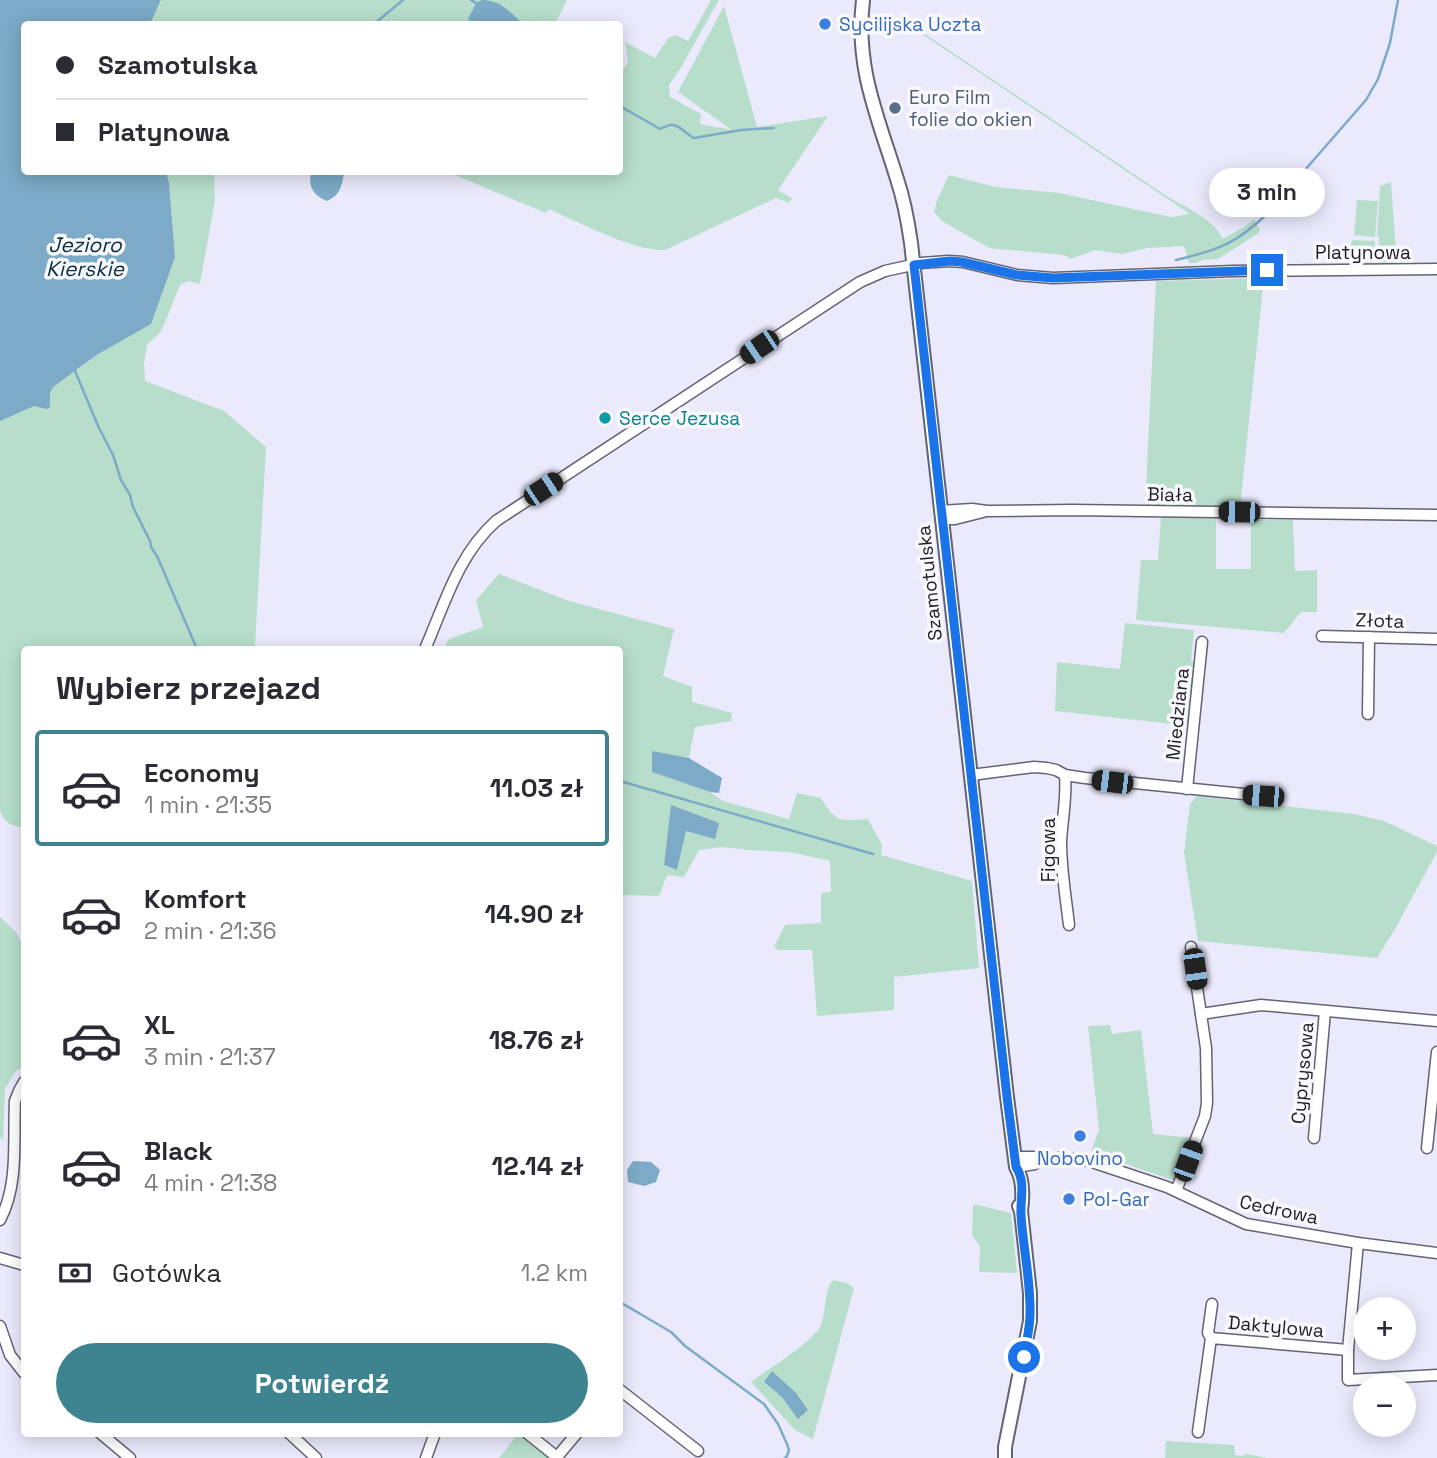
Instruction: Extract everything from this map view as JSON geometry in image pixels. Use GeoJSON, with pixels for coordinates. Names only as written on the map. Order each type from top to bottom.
{"type":"FeatureCollection","features":[{"type":"Feature","properties":{"kind":"street","name":"Szamotulska"},"geometry":{"type":"LineString","coordinates":[[863,0],[861,32],[865,72],[872,104],[898,181],[914,265],[1016,1162],[1023,1192],[1021,1212],[1030,1295],[1030,1321],[1003,1454]]}},
{"type":"Feature","properties":{"kind":"street","name":"Platynowa"},"geometry":{"type":"LineString","coordinates":[[426,646],[466,557],[477,540],[496,521],[860,282],[885,271],[950,261],[1017,275],[1053,278],[1233,271],[1437,269]]}},
{"type":"Feature","properties":{"kind":"street","name":"Biała"},"geometry":{"type":"LineString","coordinates":[[941,515],[972,509],[1437,515]]}},
{"type":"Feature","properties":{"kind":"street","name":"Złota"},"geometry":{"type":"LineString","coordinates":[[1322,636],[1437,639]]}},
{"type":"Feature","properties":{"kind":"street"},"geometry":{"type":"LineString","coordinates":[[1368,714],[1369,637]]}},
{"type":"Feature","properties":{"kind":"street","name":"Miedziana"},"geometry":{"type":"LineString","coordinates":[[1187,789],[1202,642]]}},
{"type":"Feature","properties":{"kind":"street"},"geometry":{"type":"LineString","coordinates":[[971,775],[1034,767],[1056,770],[1065,775],[1263,796]]}},
{"type":"Feature","properties":{"kind":"street","name":"Figowa"},"geometry":{"type":"LineString","coordinates":[[1065,775],[1061,851],[1069,925]]}},
{"type":"Feature","properties":{"kind":"street"},"geometry":{"type":"LineString","coordinates":[[1176,1191],[1206,1109],[1206,1048],[1191,947]]}},
{"type":"Feature","properties":{"kind":"street","name":"Cyprysowa"},"geometry":{"type":"LineString","coordinates":[[1201,1014],[1261,1005],[1437,1021]]}},
{"type":"Feature","properties":{"kind":"street","name":"Cyprysowa"},"geometry":{"type":"LineString","coordinates":[[1314,1138],[1325,1011]]}},
{"type":"Feature","properties":{"kind":"street"},"geometry":{"type":"LineString","coordinates":[[1427,1148],[1437,1052]]}},
{"type":"Feature","properties":{"kind":"street"},"geometry":{"type":"LineString","coordinates":[[0,1220],[10,1197],[15,1101],[21,1087]]}},
{"type":"Feature","properties":{"kind":"street","name":"Cedrowa"},"geometry":{"type":"LineString","coordinates":[[1016,1162],[1035,1164],[1040,1160],[1067,1158],[1089,1161],[1176,1191],[1246,1224],[1437,1253]]}},
{"type":"Feature","properties":{"kind":"street"},"geometry":{"type":"LineString","coordinates":[[1358,1243],[1348,1350],[1348,1380],[1437,1375]]}},
{"type":"Feature","properties":{"kind":"street"},"geometry":{"type":"LineString","coordinates":[[0,1258],[21,1264]]}},
{"type":"Feature","properties":{"kind":"street"},"geometry":{"type":"LineString","coordinates":[[1211,1338],[1208,1333],[1212,1304]]}},
{"type":"Feature","properties":{"kind":"street"},"geometry":{"type":"LineString","coordinates":[[0,1326],[10,1355],[21,1369]]}},
{"type":"Feature","properties":{"kind":"street","name":"Daktylowa"},"geometry":{"type":"LineString","coordinates":[[1198,1432],[1211,1338],[1348,1350]]}},
{"type":"Feature","properties":{"kind":"street"},"geometry":{"type":"LineString","coordinates":[[623,1392],[698,1451]]}},
{"type":"Feature","properties":{"kind":"street"},"geometry":{"type":"LineString","coordinates":[[105,1437],[130,1458]]}},
{"type":"Feature","properties":{"kind":"street"},"geometry":{"type":"LineString","coordinates":[[293,1437],[316,1458]]}},
{"type":"Feature","properties":{"kind":"street"},"geometry":{"type":"LineString","coordinates":[[426,1458],[434,1437]]}},
{"type":"Feature","properties":{"kind":"street"},"geometry":{"type":"LineString","coordinates":[[532,1437],[558,1458],[574,1437]]}},
{"type":"Feature","properties":{"kind":"green space"},"geometry":{"type":"Polygon","coordinates":[[[161,0],[567,0],[556,21],[151,21],[161,0]]]}},
{"type":"Feature","properties":{"kind":"green space"},"geometry":{"type":"Polygon","coordinates":[[[711,0],[719,0],[669,85],[670,97],[701,114],[700,124],[732,130],[678,92],[724,6],[757,127],[828,116],[778,190],[792,198],[789,203],[776,198],[665,250],[653,249],[607,235],[549,209],[546,213],[454,175],[623,175],[623,71],[628,61],[625,42],[655,58],[668,38],[676,35],[688,41],[711,0]]]}},
{"type":"Feature","properties":{"kind":"green space"},"geometry":{"type":"Polygon","coordinates":[[[916,28],[1168,197],[1200,215],[1214,227],[1222,239],[1254,219],[1259,233],[1218,259],[1196,263],[1189,263],[1184,246],[1147,248],[1122,254],[1095,250],[1071,259],[1064,255],[989,248],[942,221],[934,212],[949,175],[995,187],[1059,193],[1171,217],[1190,214],[916,28]]]}},
{"type":"Feature","properties":{"kind":"green space"},"geometry":{"type":"Polygon","coordinates":[[[167,175],[214,175],[215,200],[200,284],[189,281],[180,285],[164,325],[147,345],[145,381],[224,411],[266,447],[255,646],[21,646],[21,827],[6,821],[0,810],[0,417],[71,371],[73,373],[98,354],[175,257],[167,175]]]}},
{"type":"Feature","properties":{"kind":"green space"},"geometry":{"type":"Polygon","coordinates":[[[1391,182],[1397,264],[1378,265],[1380,186],[1391,182]]]}},
{"type":"Feature","properties":{"kind":"green space"},"geometry":{"type":"Polygon","coordinates":[[[1357,200],[1378,201],[1375,237],[1354,235],[1357,200]]]}},
{"type":"Feature","properties":{"kind":"green space"},"geometry":{"type":"Polygon","coordinates":[[[1352,240],[1375,241],[1373,265],[1357,264],[1357,260],[1350,259],[1348,256],[1352,240]]]}},
{"type":"Feature","properties":{"kind":"green space"},"geometry":{"type":"Polygon","coordinates":[[[1264,278],[1240,507],[1145,507],[1156,281],[1264,278]]]}},
{"type":"Feature","properties":{"kind":"green space"},"geometry":{"type":"Polygon","coordinates":[[[1161,516],[1216,516],[1216,569],[1251,569],[1251,520],[1293,520],[1295,571],[1317,570],[1317,612],[1301,612],[1284,633],[1136,620],[1141,560],[1158,560],[1161,516]]]}},
{"type":"Feature","properties":{"kind":"green space"},"geometry":{"type":"Polygon","coordinates":[[[499,574],[569,601],[674,629],[663,676],[692,687],[692,702],[732,713],[731,721],[695,727],[689,758],[652,752],[652,772],[710,792],[723,801],[789,819],[797,793],[821,798],[840,819],[868,819],[882,845],[881,855],[972,881],[979,968],[894,977],[894,1010],[817,1016],[812,950],[779,950],[774,947],[785,925],[821,923],[821,893],[831,892],[830,861],[790,852],[720,847],[699,850],[684,877],[667,875],[659,896],[623,895],[623,646],[445,646],[449,639],[483,627],[476,600],[499,574]],[[672,806],[664,865],[677,870],[686,830],[672,806]]]}},
{"type":"Feature","properties":{"kind":"green space"},"geometry":{"type":"Polygon","coordinates":[[[1125,623],[1194,630],[1191,661],[1196,663],[1191,726],[1055,711],[1057,662],[1120,669],[1125,623]]]}},
{"type":"Feature","properties":{"kind":"green space"},"geometry":{"type":"Polygon","coordinates":[[[1197,796],[1354,814],[1384,821],[1437,846],[1437,852],[1377,958],[1198,941],[1184,853],[1190,804],[1197,796]]]}},
{"type":"Feature","properties":{"kind":"green space"},"geometry":{"type":"Polygon","coordinates":[[[0,917],[16,932],[21,942],[21,1068],[15,1072],[5,1089],[3,1141],[0,1137],[0,917]]]}},
{"type":"Feature","properties":{"kind":"green space"},"geometry":{"type":"Polygon","coordinates":[[[1110,1025],[1112,1034],[1141,1030],[1153,1134],[1192,1138],[1175,1181],[1091,1152],[1099,1130],[1088,1026],[1110,1025]]]}},
{"type":"Feature","properties":{"kind":"green space"},"geometry":{"type":"Polygon","coordinates":[[[973,1204],[1011,1213],[1017,1273],[979,1272],[980,1247],[972,1235],[973,1204]]]}},
{"type":"Feature","properties":{"kind":"green space"},"geometry":{"type":"Polygon","coordinates":[[[833,1280],[847,1283],[854,1288],[813,1439],[795,1430],[751,1382],[798,1348],[820,1327],[828,1290],[833,1280]]]}},
{"type":"Feature","properties":{"kind":"green space"},"geometry":{"type":"Polygon","coordinates":[[[516,1437],[522,1437],[548,1458],[499,1458],[516,1437]]]}},
{"type":"Feature","properties":{"kind":"green space"},"geometry":{"type":"Polygon","coordinates":[[[1166,1441],[1234,1445],[1235,1455],[1267,1458],[1165,1458],[1166,1441]]]}},
{"type":"Feature","properties":{"kind":"water","name":"Jezioro Kierskie"},"geometry":{"type":"Polygon","coordinates":[[[0,0],[161,0],[151,21],[21,21],[21,175],[167,175],[175,257],[151,324],[98,354],[53,387],[50,407],[47,409],[34,406],[0,421],[0,0]]]}},
{"type":"Feature","properties":{"kind":"water"},"geometry":{"type":"Polygon","coordinates":[[[482,0],[500,4],[520,21],[469,21],[476,3],[482,0]]]}},
{"type":"Feature","properties":{"kind":"water"},"geometry":{"type":"Polygon","coordinates":[[[311,175],[343,175],[338,193],[327,201],[318,196],[310,182],[311,175]]]}},
{"type":"Feature","properties":{"kind":"water"},"geometry":{"type":"Polygon","coordinates":[[[652,751],[689,758],[722,778],[719,793],[652,772],[652,751]]]}},
{"type":"Feature","properties":{"kind":"water"},"geometry":{"type":"Polygon","coordinates":[[[671,805],[719,823],[715,839],[686,831],[677,870],[664,865],[671,805]]]}},
{"type":"Feature","properties":{"kind":"water"},"geometry":{"type":"Polygon","coordinates":[[[633,1161],[651,1162],[660,1170],[656,1182],[644,1186],[628,1182],[627,1170],[633,1161]]]}},
{"type":"Feature","properties":{"kind":"water"},"geometry":{"type":"Polygon","coordinates":[[[772,1371],[796,1393],[808,1410],[798,1419],[782,1397],[764,1382],[772,1371]]]}},
{"type":"Feature","properties":{"kind":"waterway"},"geometry":{"type":"LineString","coordinates":[[378,21],[403,0]]}},
{"type":"Feature","properties":{"kind":"waterway"},"geometry":{"type":"LineString","coordinates":[[471,0],[476,3]]}},
{"type":"Feature","properties":{"kind":"waterway"},"geometry":{"type":"LineString","coordinates":[[1277,202],[1366,100],[1378,79],[1390,43],[1398,0]]}},
{"type":"Feature","properties":{"kind":"waterway"},"geometry":{"type":"LineString","coordinates":[[623,108],[660,129],[673,125],[694,138],[741,130],[774,128]]}},
{"type":"Feature","properties":{"kind":"waterway"},"geometry":{"type":"LineString","coordinates":[[1176,260],[1204,253],[1236,239],[1268,213]]}},
{"type":"Feature","properties":{"kind":"waterway"},"geometry":{"type":"LineString","coordinates":[[76,368],[121,480],[196,646]]}},
{"type":"Feature","properties":{"kind":"waterway"},"geometry":{"type":"LineString","coordinates":[[623,782],[873,854]]}},
{"type":"Feature","properties":{"kind":"waterway"},"geometry":{"type":"LineString","coordinates":[[623,1304],[671,1332],[685,1346],[764,1404],[778,1424],[787,1444],[789,1450],[785,1458]]}},
{"type":"Feature","properties":{"kind":"place","name":"Sycilijska Uczta"},"geometry":{"type":"Point","coordinates":[825,24]}},
{"type":"Feature","properties":{"kind":"place","name":"Euro Film folie do okien"},"geometry":{"type":"Point","coordinates":[895,108]}},
{"type":"Feature","properties":{"kind":"place","name":"Serce Jezusa"},"geometry":{"type":"Point","coordinates":[605,418]}},
{"type":"Feature","properties":{"kind":"place","name":"Nobovino"},"geometry":{"type":"Point","coordinates":[1080,1136]}},
{"type":"Feature","properties":{"kind":"place","name":"Pol-Gar"},"geometry":{"type":"Point","coordinates":[1069,1199]}},
{"type":"Feature","properties":{"kind":"route"},"geometry":{"type":"LineString","coordinates":[[1024,1357],[1030,1295],[1021,1212],[1023,1192],[1021,1175],[1016,1167],[1007,1097],[914,265],[962,262],[1017,275],[1053,278],[1267,270]]}}]}
